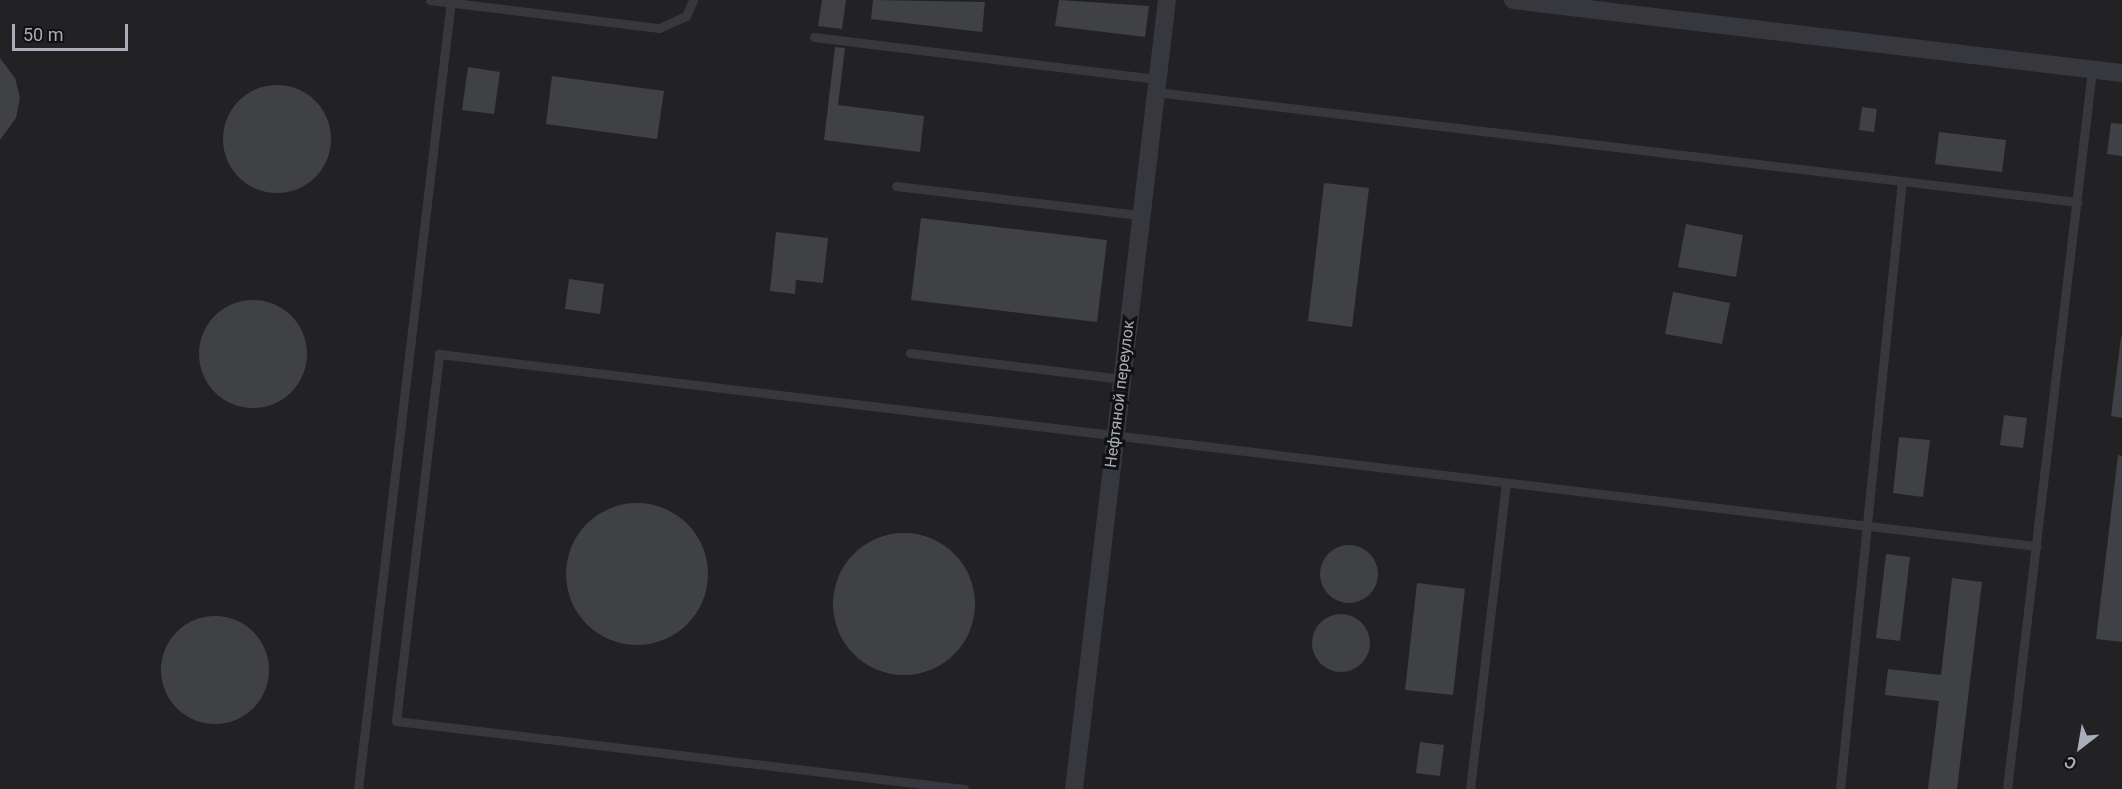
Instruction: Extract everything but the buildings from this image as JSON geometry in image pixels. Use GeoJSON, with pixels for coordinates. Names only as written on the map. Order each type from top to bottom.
{"type":"FeatureCollection","features":[{"type":"Feature","properties":{"kind":"street","name":"Нефтяной переулок"},"geometry":{"type":"LineString","coordinates":[[1074,789],[1167,0]]}},
{"type":"Feature","properties":{"kind":"street"},"geometry":{"type":"LineString","coordinates":[[1513,0],[2122,73]]}},
{"type":"Feature","properties":{"kind":"lane"},"geometry":{"type":"LineString","coordinates":[[430,0],[659,28],[686,16],[693,0]]}},
{"type":"Feature","properties":{"kind":"lane"},"geometry":{"type":"LineString","coordinates":[[358,789],[451,1]]}},
{"type":"Feature","properties":{"kind":"lane"},"geometry":{"type":"LineString","coordinates":[[814,37],[1157,85],[1902,182],[2077,202]]}},
{"type":"Feature","properties":{"kind":"lane"},"geometry":{"type":"LineString","coordinates":[[2007,789],[2092,70]]}},
{"type":"Feature","properties":{"kind":"lane"},"geometry":{"type":"LineString","coordinates":[[1840,789],[1902,182]]}},
{"type":"Feature","properties":{"kind":"lane"},"geometry":{"type":"LineString","coordinates":[[896,186],[1142,215]]}},
{"type":"Feature","properties":{"kind":"lane"},"geometry":{"type":"LineString","coordinates":[[910,353],[1122,378]]}},
{"type":"Feature","properties":{"kind":"lane"},"geometry":{"type":"LineString","coordinates":[[964,789],[396,721],[439,354],[2036,546]]}},
{"type":"Feature","properties":{"kind":"lane"},"geometry":{"type":"LineString","coordinates":[[1470,789],[1506,483]]}},
{"type":"Feature","properties":{"kind":"shaded area"},"geometry":{"type":"Polygon","coordinates":[[[0,0],[2122,0],[2122,789],[0,789],[0,0]]]}}]}
